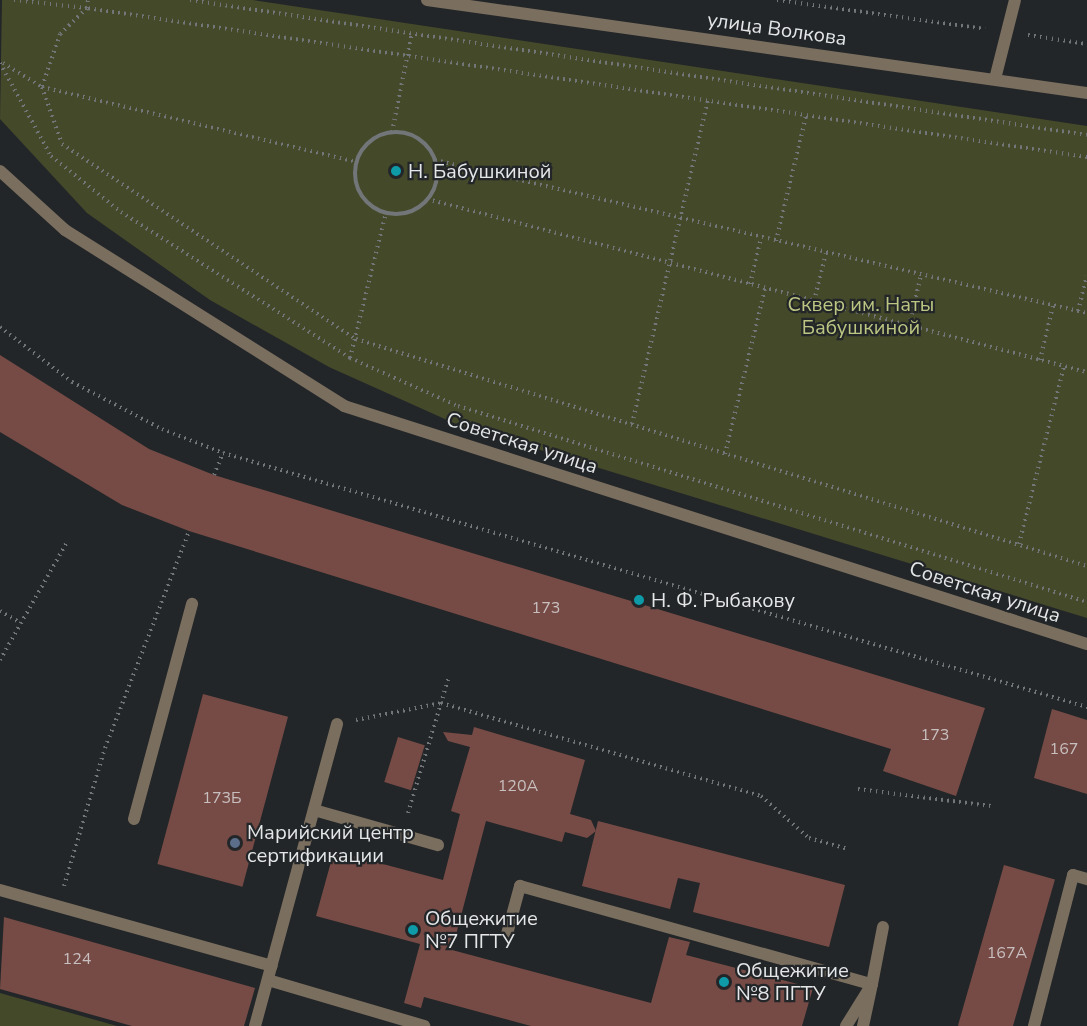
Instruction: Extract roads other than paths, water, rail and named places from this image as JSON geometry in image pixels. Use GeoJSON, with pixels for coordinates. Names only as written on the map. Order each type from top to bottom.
{"type":"FeatureCollection","features":[{"type":"Feature","properties":{"kind":"street","name":"улица Волкова"},"geometry":{"type":"LineString","coordinates":[[426,0],[1087,93]]}},
{"type":"Feature","properties":{"kind":"street"},"geometry":{"type":"LineString","coordinates":[[995,80],[1015,0]]}},
{"type":"Feature","properties":{"kind":"street","name":"Советская улица"},"geometry":{"type":"LineString","coordinates":[[0,171],[65,230],[344,406],[1087,644]]}},
{"type":"Feature","properties":{"kind":"street"},"geometry":{"type":"LineString","coordinates":[[134,819],[192,604]]}},
{"type":"Feature","properties":{"kind":"street"},"geometry":{"type":"LineString","coordinates":[[255,1026],[338,724]]}},
{"type":"Feature","properties":{"kind":"street"},"geometry":{"type":"LineString","coordinates":[[314,810],[438,844]]}},
{"type":"Feature","properties":{"kind":"street"},"geometry":{"type":"LineString","coordinates":[[1034,1026],[1073,875],[1087,879]]}},
{"type":"Feature","properties":{"kind":"street"},"geometry":{"type":"LineString","coordinates":[[507,934],[520,886],[872,984]]}},
{"type":"Feature","properties":{"kind":"street"},"geometry":{"type":"LineString","coordinates":[[0,890],[272,966]]}},
{"type":"Feature","properties":{"kind":"street"},"geometry":{"type":"LineString","coordinates":[[863,1026],[883,927]]}},
{"type":"Feature","properties":{"kind":"street"},"geometry":{"type":"LineString","coordinates":[[268,980],[424,1026]]}},
{"type":"Feature","properties":{"kind":"street"},"geometry":{"type":"LineString","coordinates":[[846,1026],[872,984]]}},
{"type":"Feature","properties":{"kind":"place","name":"Н. Бабушкиной"},"geometry":{"type":"Point","coordinates":[396,171]}},
{"type":"Feature","properties":{"kind":"place","name":"Н. Ф. Рыбакову"},"geometry":{"type":"Point","coordinates":[639,600]}},
{"type":"Feature","properties":{"kind":"place","name":"Марийский центр сертификации"},"geometry":{"type":"Point","coordinates":[235,843]}},
{"type":"Feature","properties":{"kind":"place","name":"Общежитие №7 ПГТУ"},"geometry":{"type":"Point","coordinates":[413,930]}},
{"type":"Feature","properties":{"kind":"place","name":"Общежитие №8 ПГТУ"},"geometry":{"type":"Point","coordinates":[724,982]}},
{"type":"Feature","properties":{"kind":"park label","name":"Сквер им. Наты Бабушкиной"},"geometry":{"type":"Point","coordinates":[861,316]}}]}
